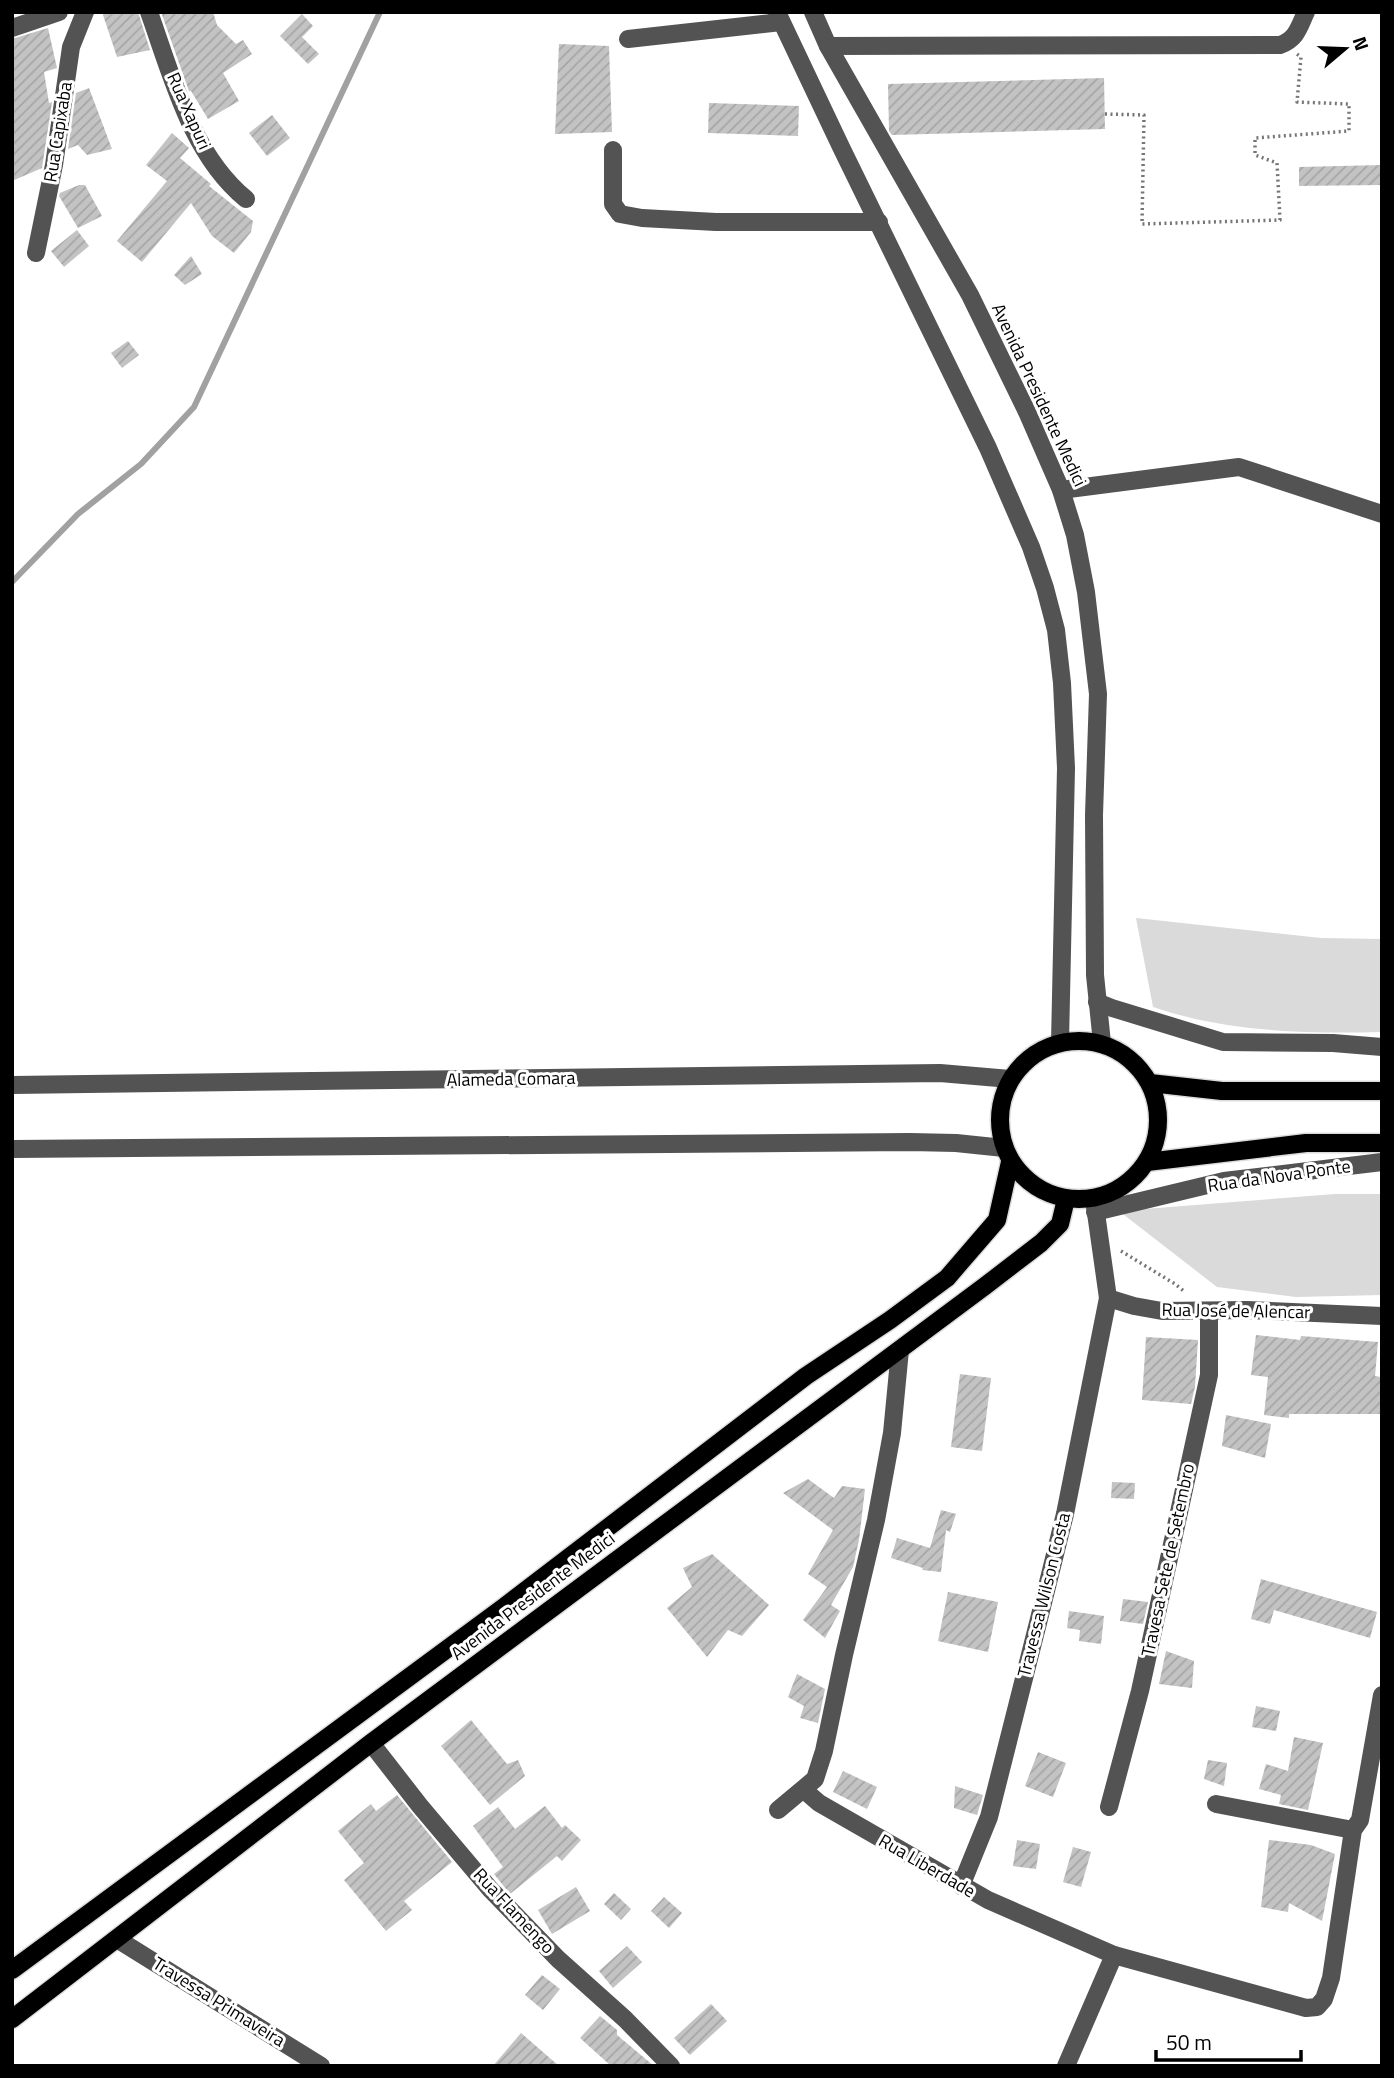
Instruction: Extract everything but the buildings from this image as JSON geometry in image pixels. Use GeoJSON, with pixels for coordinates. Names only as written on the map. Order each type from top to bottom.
{"type":"FeatureCollection","features":[{"type":"Feature","properties":{"kind":"main road"},"geometry":{"type":"LineString","coordinates":[[1082,1040],[1102,1043],[1122,1052],[1138,1066],[1150,1083],[1158,1110],[1157,1137],[1147,1162],[1129,1182],[1094,1205],[1040,1190],[1007,1155],[999,1125],[1001,1101],[1010,1079],[1023,1062],[1041,1048],[1060,1042],[1082,1040]]}},
{"type":"Feature","properties":{"kind":"main road"},"geometry":{"type":"LineString","coordinates":[[1150,1083],[1222,1091],[1382,1091]]}},
{"type":"Feature","properties":{"kind":"main road"},"geometry":{"type":"LineString","coordinates":[[1147,1162],[1306,1143],[1382,1143]]}},
{"type":"Feature","properties":{"kind":"main road","name":"Avenida Presidente Medici"},"geometry":{"type":"LineString","coordinates":[[12,1970],[504,1607],[806,1376],[947,1278],[997,1220],[1007,1155]]}},
{"type":"Feature","properties":{"kind":"main road","name":"Avenida Presidente Medici"},"geometry":{"type":"LineString","coordinates":[[12,2020],[371,1743],[1041,1242],[1060,1224],[1066,1199]]}},
{"type":"Feature","properties":{"kind":"street"},"geometry":{"type":"LineString","coordinates":[[12,28],[59,12]]}},
{"type":"Feature","properties":{"kind":"street","name":"Rua Capixaba"},"geometry":{"type":"LineString","coordinates":[[36,253],[54,165],[71,47],[85,12]]}},
{"type":"Feature","properties":{"kind":"street","name":"Rua Xapuri"},"geometry":{"type":"LineString","coordinates":[[149,12],[184,110],[221,175],[246,199]]}},
{"type":"Feature","properties":{"kind":"street","name":"Avenida Presidente Medici"},"geometry":{"type":"LineString","coordinates":[[813,12],[828,46],[970,295],[1027,412],[1061,490],[1075,535],[1086,592],[1098,694],[1094,815],[1094,975],[1102,1043]]}},
{"type":"Feature","properties":{"kind":"street"},"geometry":{"type":"LineString","coordinates":[[828,46],[1280,44],[1289,42],[1296,35],[1306,12]]}},
{"type":"Feature","properties":{"kind":"street"},"geometry":{"type":"LineString","coordinates":[[628,39],[779,17],[1009,494],[1031,547],[1056,630],[1062,683],[1066,768],[1060,1042]]}},
{"type":"Feature","properties":{"kind":"street"},"geometry":{"type":"LineString","coordinates":[[613,150],[613,204],[620,214],[642,218],[716,222],[879,222]]}},
{"type":"Feature","properties":{"kind":"street"},"geometry":{"type":"LineString","coordinates":[[1061,490],[1239,467],[1382,514]]}},
{"type":"Feature","properties":{"kind":"street"},"geometry":{"type":"LineString","coordinates":[[1097,1002],[1223,1042],[1333,1043],[1382,1047]]}},
{"type":"Feature","properties":{"kind":"street","name":"Alameda Comara"},"geometry":{"type":"LineString","coordinates":[[12,1086],[940,1073],[1010,1079]]}},
{"type":"Feature","properties":{"kind":"street"},"geometry":{"type":"LineString","coordinates":[[12,1149],[910,1142],[956,1143],[1007,1155]]}},
{"type":"Feature","properties":{"kind":"street","name":"Rua da Nova Ponte"},"geometry":{"type":"LineString","coordinates":[[1094,1205],[1224,1181],[1382,1162]]}},
{"type":"Feature","properties":{"kind":"street"},"geometry":{"type":"LineString","coordinates":[[1094,1205],[1108,1298]]}},
{"type":"Feature","properties":{"kind":"street","name":"Rua José de Alencar"},"geometry":{"type":"LineString","coordinates":[[1108,1298],[1162,1311],[1382,1316]]}},
{"type":"Feature","properties":{"kind":"street","name":"Travessa Wilson Costa"},"geometry":{"type":"LineString","coordinates":[[961,1886],[989,1817],[1038,1623],[1065,1514],[1108,1298]]}},
{"type":"Feature","properties":{"kind":"street","name":"Travesa Sete de Setembro"},"geometry":{"type":"LineString","coordinates":[[1109,1807],[1140,1692],[1209,1375],[1203,1311]]}},
{"type":"Feature","properties":{"kind":"street"},"geometry":{"type":"LineString","coordinates":[[778,1810],[816,1779],[824,1751],[876,1520],[892,1433],[900,1350]]}},
{"type":"Feature","properties":{"kind":"street"},"geometry":{"type":"LineString","coordinates":[[1216,1804],[1353,1830],[1360,1819],[1382,1695]]}},
{"type":"Feature","properties":{"kind":"street","name":"Rua Flamengo"},"geometry":{"type":"LineString","coordinates":[[371,1743],[420,1806],[491,1888],[558,1959],[625,2019],[671,2066]]}},
{"type":"Feature","properties":{"kind":"street","name":"Rua Liberdade"},"geometry":{"type":"LineString","coordinates":[[804,1790],[819,1803],[961,1886],[1013,1912],[1114,1955],[1306,2008],[1317,2007],[1324,1999],[1331,1978],[1353,1830]]}},
{"type":"Feature","properties":{"kind":"street","name":"Travessa Primaveira"},"geometry":{"type":"LineString","coordinates":[[117,1939],[321,2066]]}},
{"type":"Feature","properties":{"kind":"street"},"geometry":{"type":"LineString","coordinates":[[1066,2066],[1114,1955]]}},
{"type":"Feature","properties":{"kind":"path"},"geometry":{"type":"LineString","coordinates":[[1105,114],[1144,115],[1142,224],[1280,220],[1278,163],[1255,155],[1255,138],[1349,131],[1349,104],[1297,102],[1301,57],[1280,44]]}},
{"type":"Feature","properties":{"kind":"path"},"geometry":{"type":"LineString","coordinates":[[1100,1238],[1175,1284],[1203,1311]]}},
{"type":"Feature","properties":{"kind":"shaded area"},"geometry":{"type":"Polygon","coordinates":[[[1136,918],[1321,938],[1382,939],[1382,1032],[1266,1030],[1209,1022],[1153,1007],[1136,918]]]}},
{"type":"Feature","properties":{"kind":"shaded area"},"geometry":{"type":"Polygon","coordinates":[[[1335,1194],[1382,1194],[1382,1295],[1296,1297],[1217,1287],[1119,1211],[1335,1194]]]}},
{"type":"Feature","properties":{"kind":"waterway"},"geometry":{"type":"LineString","coordinates":[[12,582],[78,514],[141,464],[194,407],[380,12]]}}]}
